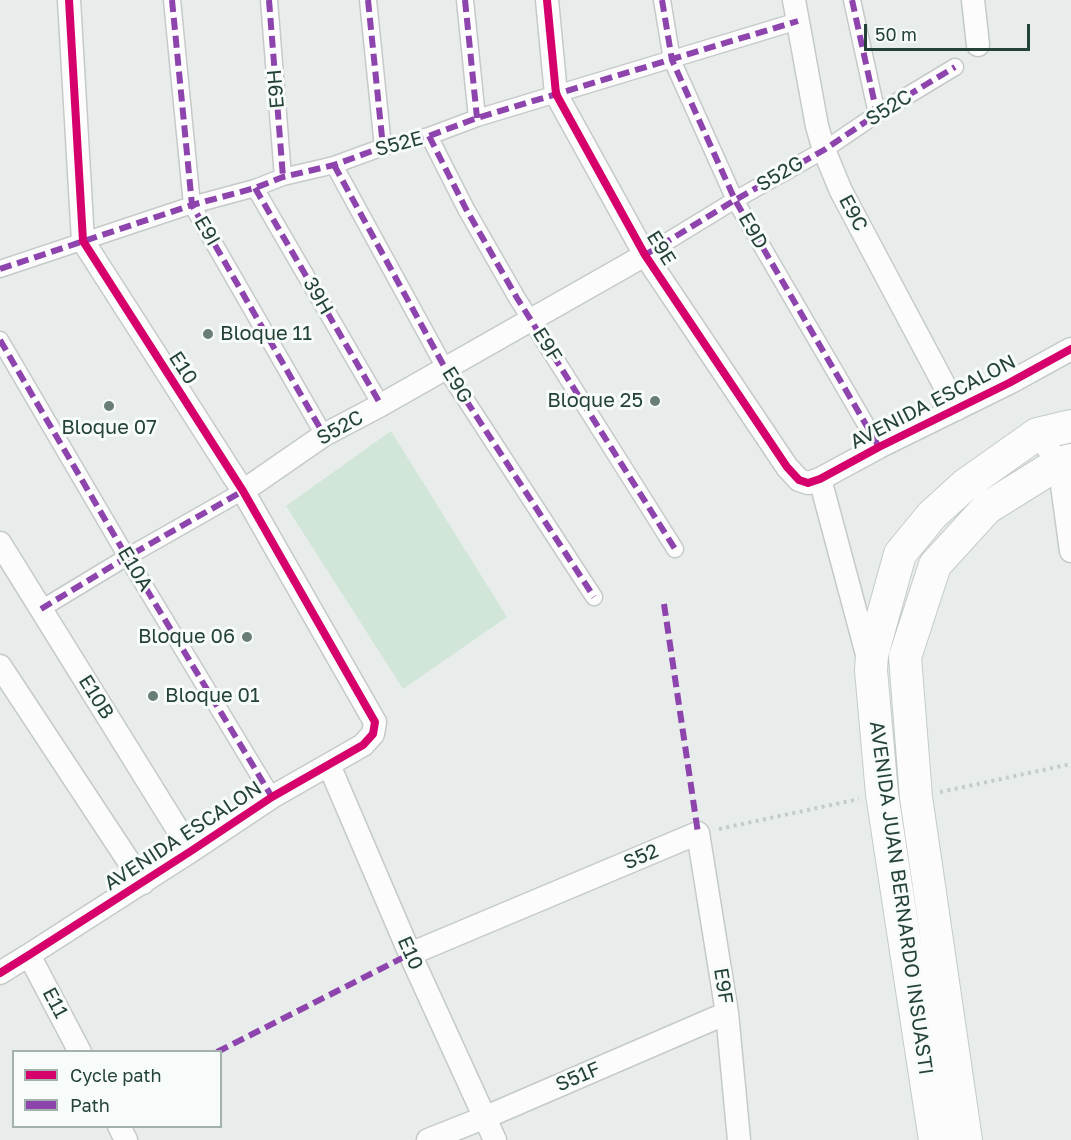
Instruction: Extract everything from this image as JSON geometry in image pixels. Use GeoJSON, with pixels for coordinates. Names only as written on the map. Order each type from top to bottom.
{"type":"FeatureCollection","features":[{"type":"Feature","properties":{"kind":"main road","name":"AVENIDA JUAN BERNARDO INSUASTI"},"geometry":{"type":"LineString","coordinates":[[935,1140],[882,794],[871,670],[872,655],[900,554],[932,515],[965,485],[1037,434],[1071,426]]}},
{"type":"Feature","properties":{"kind":"main road","name":"AVENIDA JUAN BERNARDO INSUASTI"},"geometry":{"type":"LineString","coordinates":[[966,1140],[916,797],[905,657],[935,565],[987,508],[1065,462]]}},
{"type":"Feature","properties":{"kind":"street","name":"E10"},"geometry":{"type":"LineString","coordinates":[[69,0],[83,241],[243,491],[375,722]]}},
{"type":"Feature","properties":{"kind":"street","name":"E9I"},"geometry":{"type":"LineString","coordinates":[[172,0],[192,205],[324,435]]}},
{"type":"Feature","properties":{"kind":"street","name":"E9H"},"geometry":{"type":"LineString","coordinates":[[269,0],[283,177]]}},
{"type":"Feature","properties":{"kind":"street"},"geometry":{"type":"LineString","coordinates":[[368,0],[382,147]]}},
{"type":"Feature","properties":{"kind":"street"},"geometry":{"type":"LineString","coordinates":[[465,0],[477,118]]}},
{"type":"Feature","properties":{"kind":"street","name":"E9E"},"geometry":{"type":"LineString","coordinates":[[547,0],[556,94],[645,255],[787,468],[799,480],[814,481]]}},
{"type":"Feature","properties":{"kind":"street","name":"E9D"},"geometry":{"type":"LineString","coordinates":[[663,0],[672,60],[735,200],[879,447]]}},
{"type":"Feature","properties":{"kind":"street"},"geometry":{"type":"LineString","coordinates":[[852,0],[877,114]]}},
{"type":"Feature","properties":{"kind":"street"},"geometry":{"type":"LineString","coordinates":[[973,0],[978,45]]}},
{"type":"Feature","properties":{"kind":"street","name":"S52E"},"geometry":{"type":"LineString","coordinates":[[0,269],[192,205],[255,188],[283,177],[334,165],[382,147],[429,136],[477,118],[672,60],[796,11]]}},
{"type":"Feature","properties":{"kind":"street","name":"E9C"},"geometry":{"type":"LineString","coordinates":[[796,11],[817,126],[824,150],[841,190],[957,409]]}},
{"type":"Feature","properties":{"kind":"street","name":"S52C"},"geometry":{"type":"LineString","coordinates":[[824,150],[877,114],[955,67]]}},
{"type":"Feature","properties":{"kind":"street","name":"E9F"},"geometry":{"type":"LineString","coordinates":[[429,136],[466,209],[531,320],[675,549]]}},
{"type":"Feature","properties":{"kind":"street","name":"S52G"},"geometry":{"type":"LineString","coordinates":[[645,255],[735,200],[824,150]]}},
{"type":"Feature","properties":{"kind":"street","name":"E9G"},"geometry":{"type":"LineString","coordinates":[[334,165],[445,368],[594,597]]}},
{"type":"Feature","properties":{"kind":"street","name":"39H"},"geometry":{"type":"LineString","coordinates":[[255,188],[381,405]]}},
{"type":"Feature","properties":{"kind":"street","name":"S52C"},"geometry":{"type":"LineString","coordinates":[[41,609],[243,491],[324,435],[645,255]]}},
{"type":"Feature","properties":{"kind":"street","name":"E10A"},"geometry":{"type":"LineString","coordinates":[[0,340],[127,557],[272,797]]}},
{"type":"Feature","properties":{"kind":"street","name":"AVENIDA ESCALON"},"geometry":{"type":"LineString","coordinates":[[814,481],[1071,349]]}},
{"type":"Feature","properties":{"kind":"street"},"geometry":{"type":"LineString","coordinates":[[1037,434],[1065,462],[1071,551]]}},
{"type":"Feature","properties":{"kind":"street"},"geometry":{"type":"LineString","coordinates":[[814,481],[871,670]]}},
{"type":"Feature","properties":{"kind":"street","name":"E10B"},"geometry":{"type":"LineString","coordinates":[[0,543],[191,852]]}},
{"type":"Feature","properties":{"kind":"street"},"geometry":{"type":"LineString","coordinates":[[0,666],[143,883]]}},
{"type":"Feature","properties":{"kind":"street","name":"AVENIDA ESCALON"},"geometry":{"type":"LineString","coordinates":[[0,973],[191,852],[272,797],[363,745],[373,734],[375,722]]}},
{"type":"Feature","properties":{"kind":"street","name":"E10"},"geometry":{"type":"LineString","coordinates":[[329,765],[410,954],[495,1140]]}},
{"type":"Feature","properties":{"kind":"street","name":"E9F"},"geometry":{"type":"LineString","coordinates":[[698,833],[727,1013],[738,1140]]}},
{"type":"Feature","properties":{"kind":"street","name":"S52"},"geometry":{"type":"LineString","coordinates":[[410,954],[698,833]]}},
{"type":"Feature","properties":{"kind":"street","name":"E11"},"geometry":{"type":"LineString","coordinates":[[29,955],[79,1050]]}},
{"type":"Feature","properties":{"kind":"street","name":"S51F"},"geometry":{"type":"LineString","coordinates":[[428,1140],[727,1013]]}},
{"type":"Feature","properties":{"kind":"path"},"geometry":{"type":"LineString","coordinates":[[916,797],[1071,764]]}},
{"type":"Feature","properties":{"kind":"path"},"geometry":{"type":"LineString","coordinates":[[698,833],[882,794]]}},
{"type":"Feature","properties":{"kind":"green space"},"geometry":{"type":"Polygon","coordinates":[[[391,431],[507,617],[403,689],[286,506],[391,431]]]}},
{"type":"Feature","properties":{"kind":"marked path"},"geometry":{"type":"LineString","coordinates":[[172,0],[192,205],[324,435]]}},
{"type":"Feature","properties":{"kind":"marked path"},"geometry":{"type":"LineString","coordinates":[[269,0],[283,177]]}},
{"type":"Feature","properties":{"kind":"marked path"},"geometry":{"type":"LineString","coordinates":[[368,0],[383,147]]}},
{"type":"Feature","properties":{"kind":"marked path"},"geometry":{"type":"LineString","coordinates":[[465,0],[477,118]]}},
{"type":"Feature","properties":{"kind":"marked path"},"geometry":{"type":"LineString","coordinates":[[662,0],[672,60],[735,200],[879,447]]}},
{"type":"Feature","properties":{"kind":"marked path"},"geometry":{"type":"LineString","coordinates":[[852,0],[877,114]]}},
{"type":"Feature","properties":{"kind":"marked path"},"geometry":{"type":"LineString","coordinates":[[0,269],[192,205],[255,188],[283,177],[334,165],[383,147],[429,136],[477,118],[798,21]]}},
{"type":"Feature","properties":{"kind":"marked path"},"geometry":{"type":"LineString","coordinates":[[645,255],[735,200],[824,150],[877,114],[955,67]]}},
{"type":"Feature","properties":{"kind":"marked path"},"geometry":{"type":"LineString","coordinates":[[429,136],[466,209],[517,298],[675,549]]}},
{"type":"Feature","properties":{"kind":"marked path"},"geometry":{"type":"LineString","coordinates":[[334,165],[445,368],[594,597]]}},
{"type":"Feature","properties":{"kind":"marked path"},"geometry":{"type":"LineString","coordinates":[[255,188],[381,405]]}},
{"type":"Feature","properties":{"kind":"marked path"},"geometry":{"type":"LineString","coordinates":[[0,340],[127,557],[272,797]]}},
{"type":"Feature","properties":{"kind":"marked path"},"geometry":{"type":"LineString","coordinates":[[41,609],[243,491]]}},
{"type":"Feature","properties":{"kind":"marked path"},"geometry":{"type":"LineString","coordinates":[[664,604],[698,833]]}},
{"type":"Feature","properties":{"kind":"marked path"},"geometry":{"type":"LineString","coordinates":[[221,1050],[410,954]]}},
{"type":"Feature","properties":{"kind":"cycle path"},"geometry":{"type":"LineString","coordinates":[[0,973],[272,797],[363,745],[373,734],[375,722],[243,491],[83,241],[69,0]]}},
{"type":"Feature","properties":{"kind":"cycle path"},"geometry":{"type":"LineString","coordinates":[[547,0],[556,94],[645,255],[787,467],[799,480],[808,483],[820,479],[1071,349]]}},
{"type":"Feature","properties":{"kind":"place","name":"Bloque 11"},"geometry":{"type":"Point","coordinates":[208,334]}},
{"type":"Feature","properties":{"kind":"place","name":"Bloque 25"},"geometry":{"type":"Point","coordinates":[655,401]}},
{"type":"Feature","properties":{"kind":"place","name":"Bloque 07"},"geometry":{"type":"Point","coordinates":[109,406]}},
{"type":"Feature","properties":{"kind":"place","name":"Bloque 06"},"geometry":{"type":"Point","coordinates":[247,637]}},
{"type":"Feature","properties":{"kind":"place","name":"Bloque 01"},"geometry":{"type":"Point","coordinates":[153,696]}}]}
